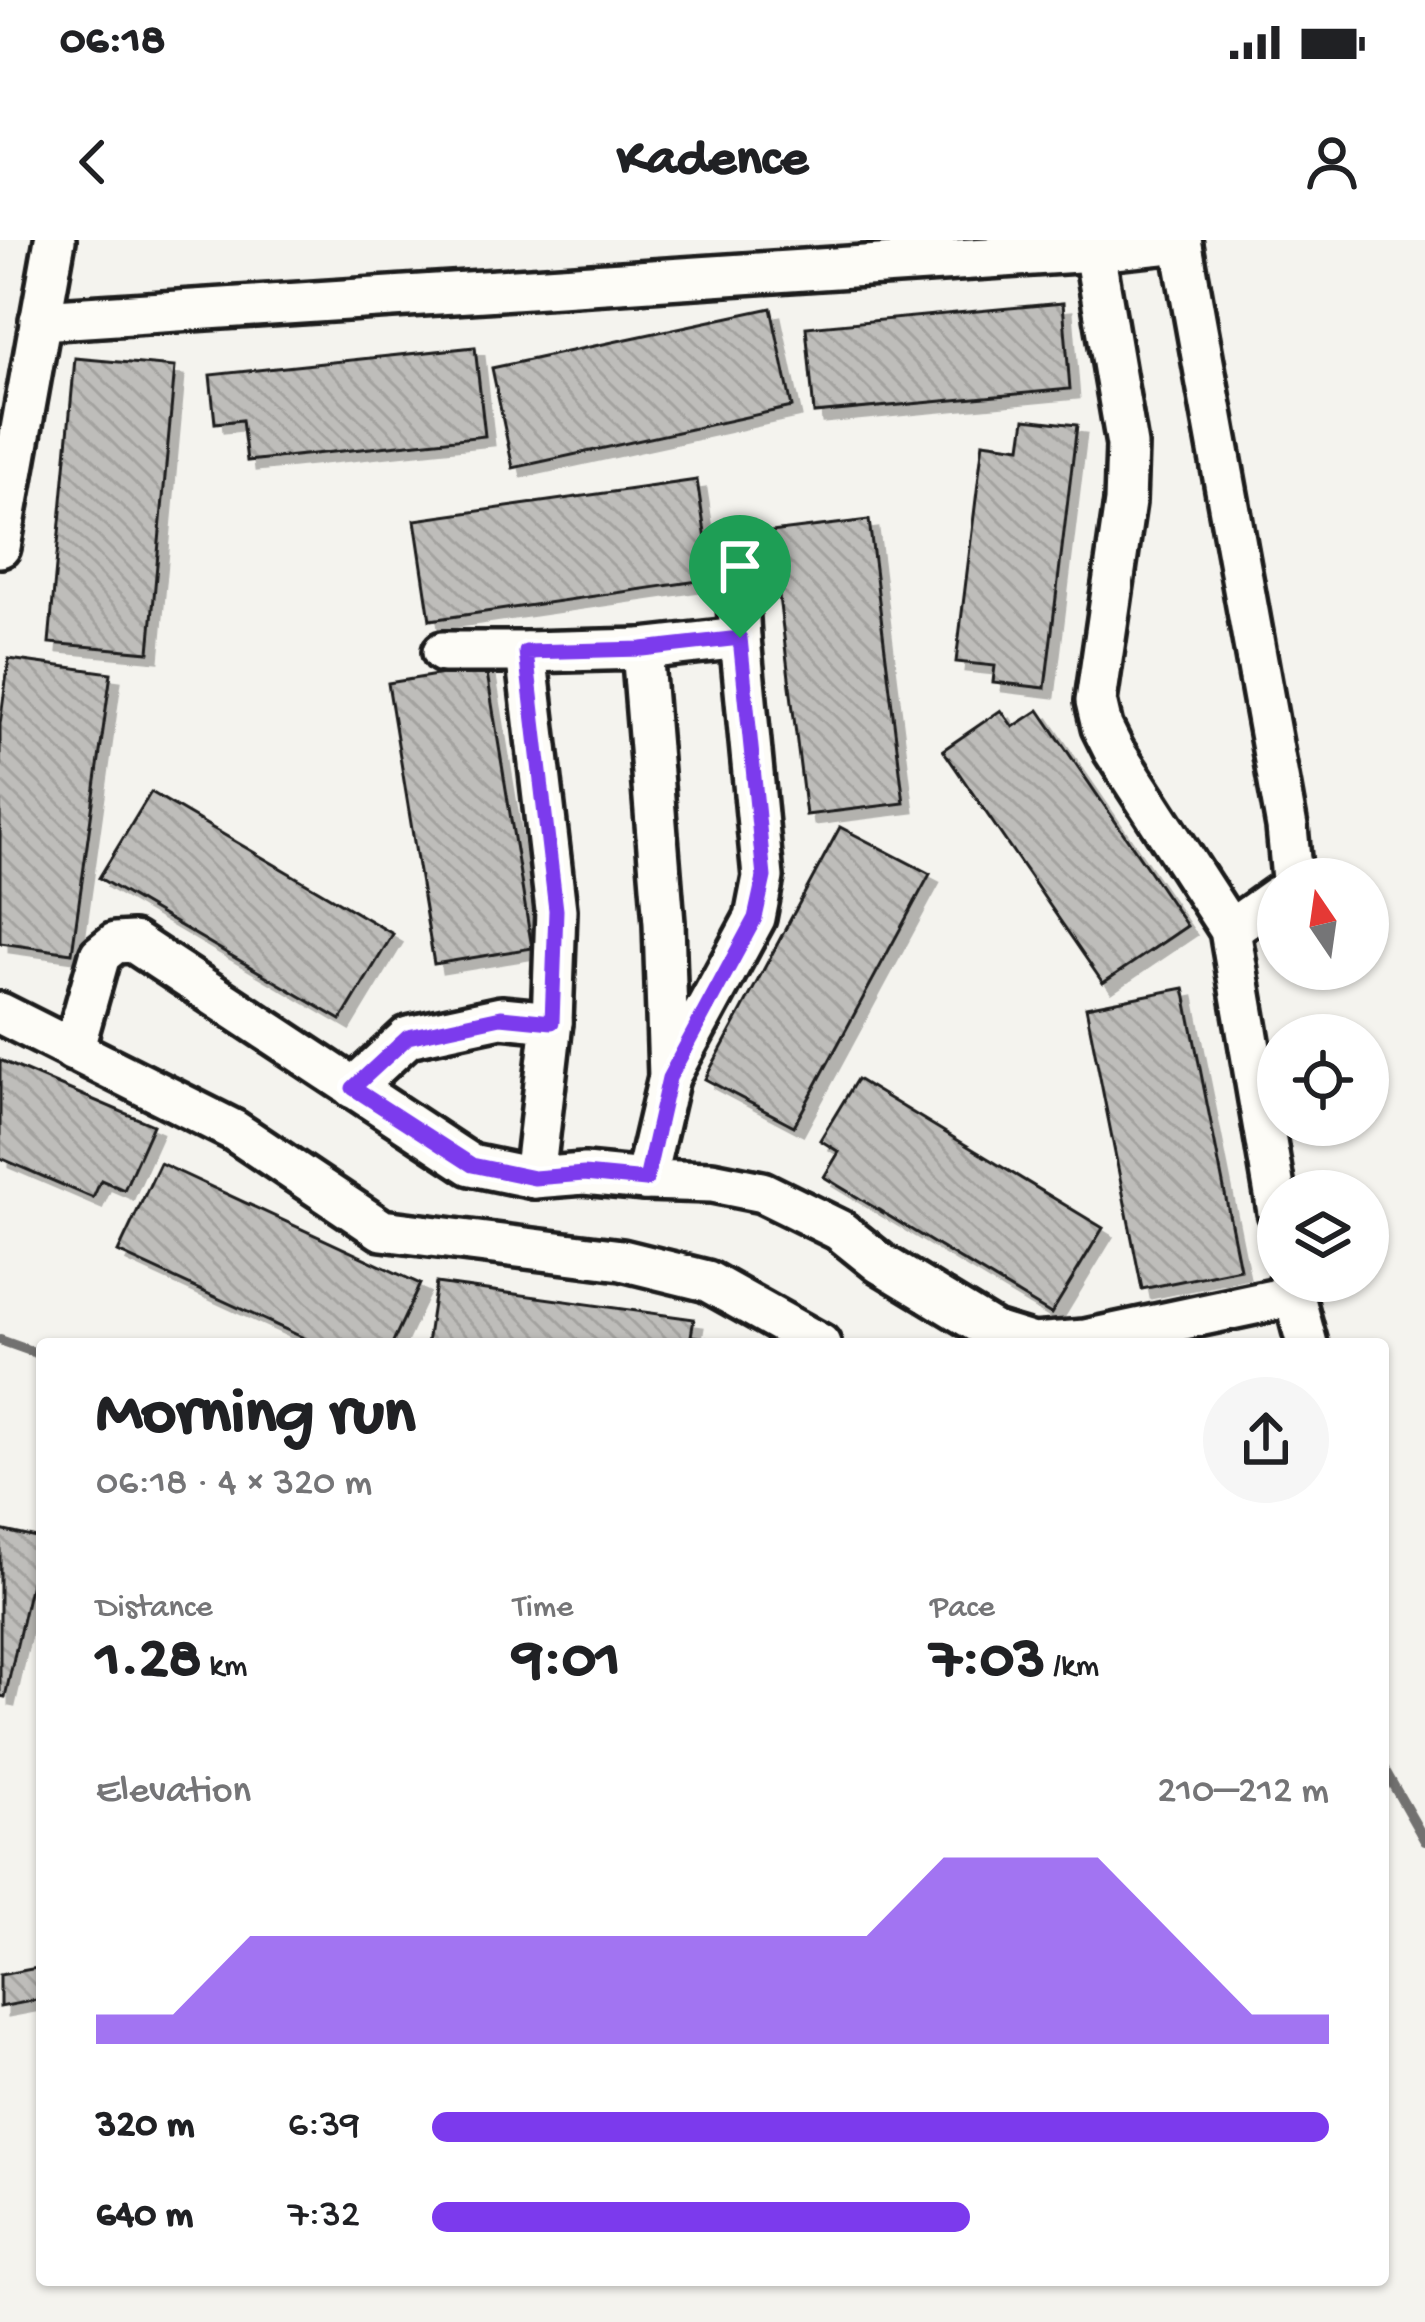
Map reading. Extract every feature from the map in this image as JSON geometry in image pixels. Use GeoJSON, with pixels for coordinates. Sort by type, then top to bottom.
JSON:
{"type":"FeatureCollection","features":[{"type":"Feature","properties":{"kind":"lane"},"geometry":{"type":"LineString","coordinates":[[0,547],[55,240]]}},
{"type":"Feature","properties":{"kind":"lane"},"geometry":{"type":"LineString","coordinates":[[40,320],[1094,251],[1181,241],[1290,858]]}},
{"type":"Feature","properties":{"kind":"lane"},"geometry":{"type":"LineString","coordinates":[[1094,251],[1127,445],[1125,502],[1096,701],[1114,751],[1230,929],[1271,1170]]}},
{"type":"Feature","properties":{"kind":"lane"},"geometry":{"type":"LineString","coordinates":[[669,1078],[755,918],[764,877],[736,567]]}},
{"type":"Feature","properties":{"kind":"lane"},"geometry":{"type":"LineString","coordinates":[[443,652],[642,649],[740,638]]}},
{"type":"Feature","properties":{"kind":"lane"},"geometry":{"type":"LineString","coordinates":[[642,649],[664,923],[669,1078],[646,1180]]}},
{"type":"Feature","properties":{"kind":"lane"},"geometry":{"type":"LineString","coordinates":[[526,652],[556,910],[552,1022],[534,1178]]}},
{"type":"Feature","properties":{"kind":"lane"},"geometry":{"type":"LineString","coordinates":[[1230,929],[1257,910]]}},
{"type":"Feature","properties":{"kind":"lane"},"geometry":{"type":"LineString","coordinates":[[73,1051],[100,955],[115,943],[133,942],[472,1165],[534,1178],[584,1174],[712,1183],[761,1192],[839,1231],[880,1263],[994,1332],[1015,1338]]}},
{"type":"Feature","properties":{"kind":"lane"},"geometry":{"type":"LineString","coordinates":[[0,1013],[233,1130],[382,1230],[622,1260],[707,1281],[809,1338]]}},
{"type":"Feature","properties":{"kind":"lane"},"geometry":{"type":"LineString","coordinates":[[353,1088],[408,1037],[501,1017],[552,1022]]}},
{"type":"Feature","properties":{"kind":"lane"},"geometry":{"type":"LineString","coordinates":[[1093,1338],[1257,1297]]}},
{"type":"Feature","properties":{"kind":"lane"},"geometry":{"type":"LineString","coordinates":[[1295,1302],[1305,1338]]}},
{"type":"Feature","properties":{"kind":"building"},"geometry":{"type":"Polygon","coordinates":[[[1063,303],[1070,389],[814,413],[806,327],[1063,303]]]}},
{"type":"Feature","properties":{"kind":"building"},"geometry":{"type":"Polygon","coordinates":[[[771,308],[792,407],[513,468],[492,368],[771,308]]]}},
{"type":"Feature","properties":{"kind":"building"},"geometry":{"type":"Polygon","coordinates":[[[475,347],[485,436],[247,461],[242,420],[215,423],[210,375],[475,347]]]}},
{"type":"Feature","properties":{"kind":"building"},"geometry":{"type":"Polygon","coordinates":[[[75,358],[175,367],[149,652],[49,643],[75,358]]]}},
{"type":"Feature","properties":{"kind":"building"},"geometry":{"type":"Polygon","coordinates":[[[1025,419],[1077,425],[1045,688],[993,682],[995,666],[956,662],[983,442],[1021,447],[1025,419]]]}},
{"type":"Feature","properties":{"kind":"building"},"geometry":{"type":"Polygon","coordinates":[[[697,480],[712,579],[430,620],[415,520],[697,480]]]}},
{"type":"Feature","properties":{"kind":"building"},"geometry":{"type":"Polygon","coordinates":[[[869,520],[904,803],[806,815],[771,532],[869,520]]]}},
{"type":"Feature","properties":{"kind":"building"},"geometry":{"type":"Polygon","coordinates":[[[9,659],[111,673],[72,953],[0,943],[0,724],[9,659]]]}},
{"type":"Feature","properties":{"kind":"building"},"geometry":{"type":"Polygon","coordinates":[[[486,667],[532,948],[434,964],[388,683],[486,667]]]}},
{"type":"Feature","properties":{"kind":"building"},"geometry":{"type":"Polygon","coordinates":[[[1001,710],[1013,727],[1039,710],[1187,926],[1103,983],[943,750],[1001,710]]]}},
{"type":"Feature","properties":{"kind":"building"},"geometry":{"type":"Polygon","coordinates":[[[151,792],[393,934],[341,1020],[99,878],[151,792]]]}},
{"type":"Feature","properties":{"kind":"building"},"geometry":{"type":"Polygon","coordinates":[[[840,827],[930,874],[794,1126],[705,1079],[840,827]]]}},
{"type":"Feature","properties":{"kind":"building"},"geometry":{"type":"Polygon","coordinates":[[[1184,988],[1240,1269],[1142,1289],[1086,1007],[1184,988]]]}},
{"type":"Feature","properties":{"kind":"building"},"geometry":{"type":"Polygon","coordinates":[[[0,1060],[153,1125],[124,1190],[101,1180],[93,1198],[0,1158],[0,1060]]]}},
{"type":"Feature","properties":{"kind":"building"},"geometry":{"type":"Polygon","coordinates":[[[857,1079],[1103,1228],[1051,1314],[824,1177],[839,1152],[820,1140],[857,1079]]]}},
{"type":"Feature","properties":{"kind":"building"},"geometry":{"type":"Polygon","coordinates":[[[160,1163],[420,1284],[395,1338],[304,1338],[118,1252],[160,1163]]]}},
{"type":"Feature","properties":{"kind":"building"},"geometry":{"type":"Polygon","coordinates":[[[436,1283],[694,1319],[691,1336],[704,1338],[428,1338],[436,1283]]]}},
{"type":"Feature","properties":{"kind":"building"},"geometry":{"type":"Polygon","coordinates":[[[0,1530],[36,1538],[36,1561],[5,1697],[0,1696],[0,1530]]]}},
{"type":"Feature","properties":{"kind":"building"},"geometry":{"type":"Polygon","coordinates":[[[36,1968],[36,2000],[0,2007],[0,1975],[36,1968]]]}},
{"type":"Feature","properties":{"kind":"waterway"},"geometry":{"type":"LineString","coordinates":[[0,1340],[36,1353]]}},
{"type":"Feature","properties":{"kind":"waterway"},"geometry":{"type":"LineString","coordinates":[[1389,1778],[1425,1841]]}},
{"type":"Feature","properties":{"kind":"route"},"geometry":{"type":"LineString","coordinates":[[740,638],[764,877],[755,918],[669,1078],[646,1180],[584,1174],[534,1178],[472,1165],[353,1088],[408,1037],[501,1017],[552,1022],[556,910],[526,652],[642,649],[740,638]]}}]}
